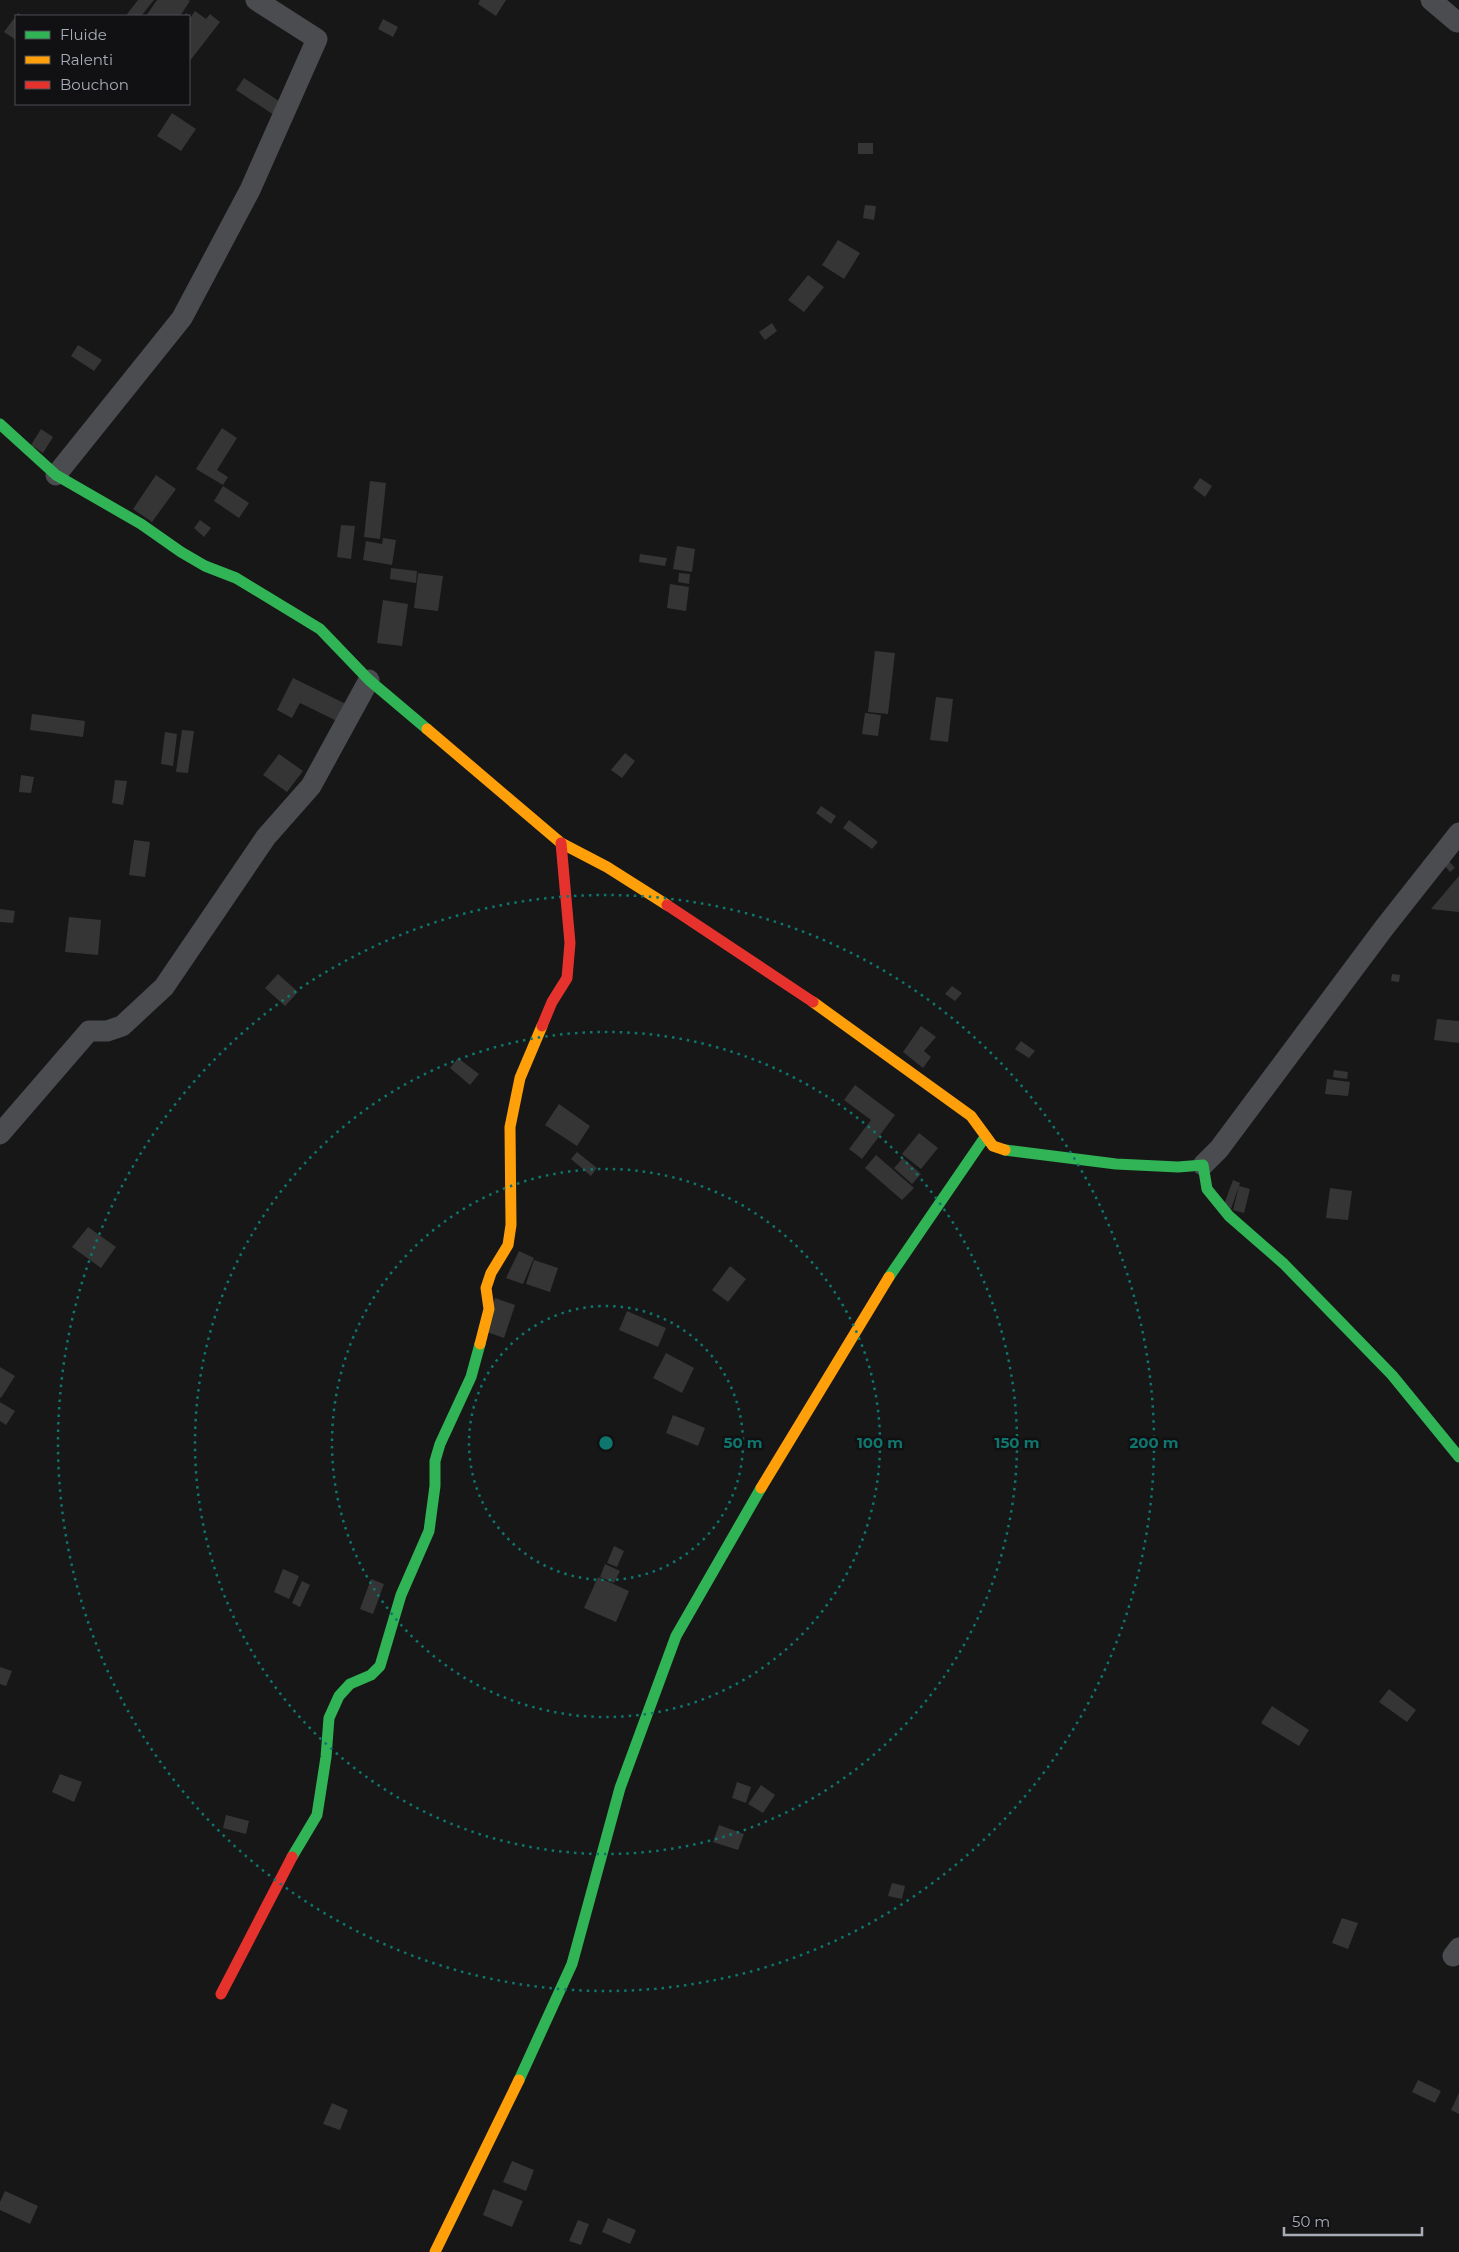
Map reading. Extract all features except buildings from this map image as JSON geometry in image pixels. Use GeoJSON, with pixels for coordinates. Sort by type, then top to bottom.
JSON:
{"type":"FeatureCollection","features":[{"type":"Feature","properties":{"kind":"street"},"geometry":{"type":"LineString","coordinates":[[56,475],[182,318],[250,190],[317,39],[256,0]]}},
{"type":"Feature","properties":{"kind":"street"},"geometry":{"type":"LineString","coordinates":[[1431,0],[1457,22]]}},
{"type":"Feature","properties":{"kind":"street"},"geometry":{"type":"LineString","coordinates":[[0,424],[56,475],[141,524],[181,552],[205,566],[236,578],[320,629],[369,680],[561,843],[607,867],[780,978],[971,1116],[984,1138],[993,1146],[1012,1152],[1116,1164],[1178,1167],[1202,1165],[1219,1149],[1384,928],[1459,833]]}},
{"type":"Feature","properties":{"kind":"street"},"geometry":{"type":"LineString","coordinates":[[0,1134],[89,1031],[107,1031],[122,1026],[164,987],[266,837],[310,786],[369,680]]}},
{"type":"Feature","properties":{"kind":"street"},"geometry":{"type":"LineString","coordinates":[[221,1994],[289,1862],[317,1815],[326,1757],[329,1718],[339,1696],[350,1684],[371,1675],[380,1666],[402,1595],[429,1530],[435,1486],[435,1461],[440,1444],[471,1377],[489,1309],[486,1288],[491,1273],[508,1245],[511,1225],[510,1126],[520,1078],[552,1002],[567,978],[570,944],[561,843]]}},
{"type":"Feature","properties":{"kind":"street"},"geometry":{"type":"LineString","coordinates":[[435,2252],[526,2065],[572,1964],[620,1788],[642,1733],[676,1636],[768,1474],[888,1278],[984,1138]]}},
{"type":"Feature","properties":{"kind":"street"},"geometry":{"type":"LineString","coordinates":[[1202,1165],[1207,1189],[1229,1216],[1284,1264],[1392,1375],[1459,1457]]}},
{"type":"Feature","properties":{"kind":"traffic: fast"},"geometry":{"type":"LineString","coordinates":[[0,424],[56,475],[141,524],[181,552],[205,566],[236,578],[320,629],[369,680],[427,729]]}},
{"type":"Feature","properties":{"kind":"traffic: fast"},"geometry":{"type":"LineString","coordinates":[[889,1277],[985,1137]]}},
{"type":"Feature","properties":{"kind":"traffic: fast"},"geometry":{"type":"LineString","coordinates":[[1005,1150],[1116,1164],[1178,1167],[1203,1165],[1207,1189],[1229,1216],[1284,1264],[1392,1375],[1459,1457]]}},
{"type":"Feature","properties":{"kind":"traffic: fast"},"geometry":{"type":"LineString","coordinates":[[292,1857],[317,1815],[326,1757],[329,1718],[339,1696],[350,1684],[371,1675],[380,1666],[401,1595],[429,1531],[435,1486],[435,1461],[440,1444],[471,1377],[480,1344]]}},
{"type":"Feature","properties":{"kind":"traffic: fast"},"geometry":{"type":"LineString","coordinates":[[519,2080],[572,1964],[620,1788],[676,1636],[761,1488]]}},
{"type":"Feature","properties":{"kind":"traffic: slow"},"geometry":{"type":"LineString","coordinates":[[427,729],[561,843],[607,867],[667,905]]}},
{"type":"Feature","properties":{"kind":"traffic: slow"},"geometry":{"type":"LineString","coordinates":[[813,1002],[971,1116],[993,1146],[1005,1150]]}},
{"type":"Feature","properties":{"kind":"traffic: slow"},"geometry":{"type":"LineString","coordinates":[[480,1344],[489,1309],[486,1288],[491,1273],[508,1245],[511,1225],[510,1127],[520,1078],[542,1026]]}},
{"type":"Feature","properties":{"kind":"traffic: slow"},"geometry":{"type":"LineString","coordinates":[[761,1488],[889,1277]]}},
{"type":"Feature","properties":{"kind":"traffic: slow"},"geometry":{"type":"LineString","coordinates":[[435,2252],[519,2080]]}},
{"type":"Feature","properties":{"kind":"traffic: jam"},"geometry":{"type":"LineString","coordinates":[[542,1026],[552,1002],[567,978],[570,943],[561,843]]}},
{"type":"Feature","properties":{"kind":"traffic: jam"},"geometry":{"type":"LineString","coordinates":[[667,905],[813,1002]]}},
{"type":"Feature","properties":{"kind":"traffic: jam"},"geometry":{"type":"LineString","coordinates":[[221,1994],[292,1857]]}}]}
